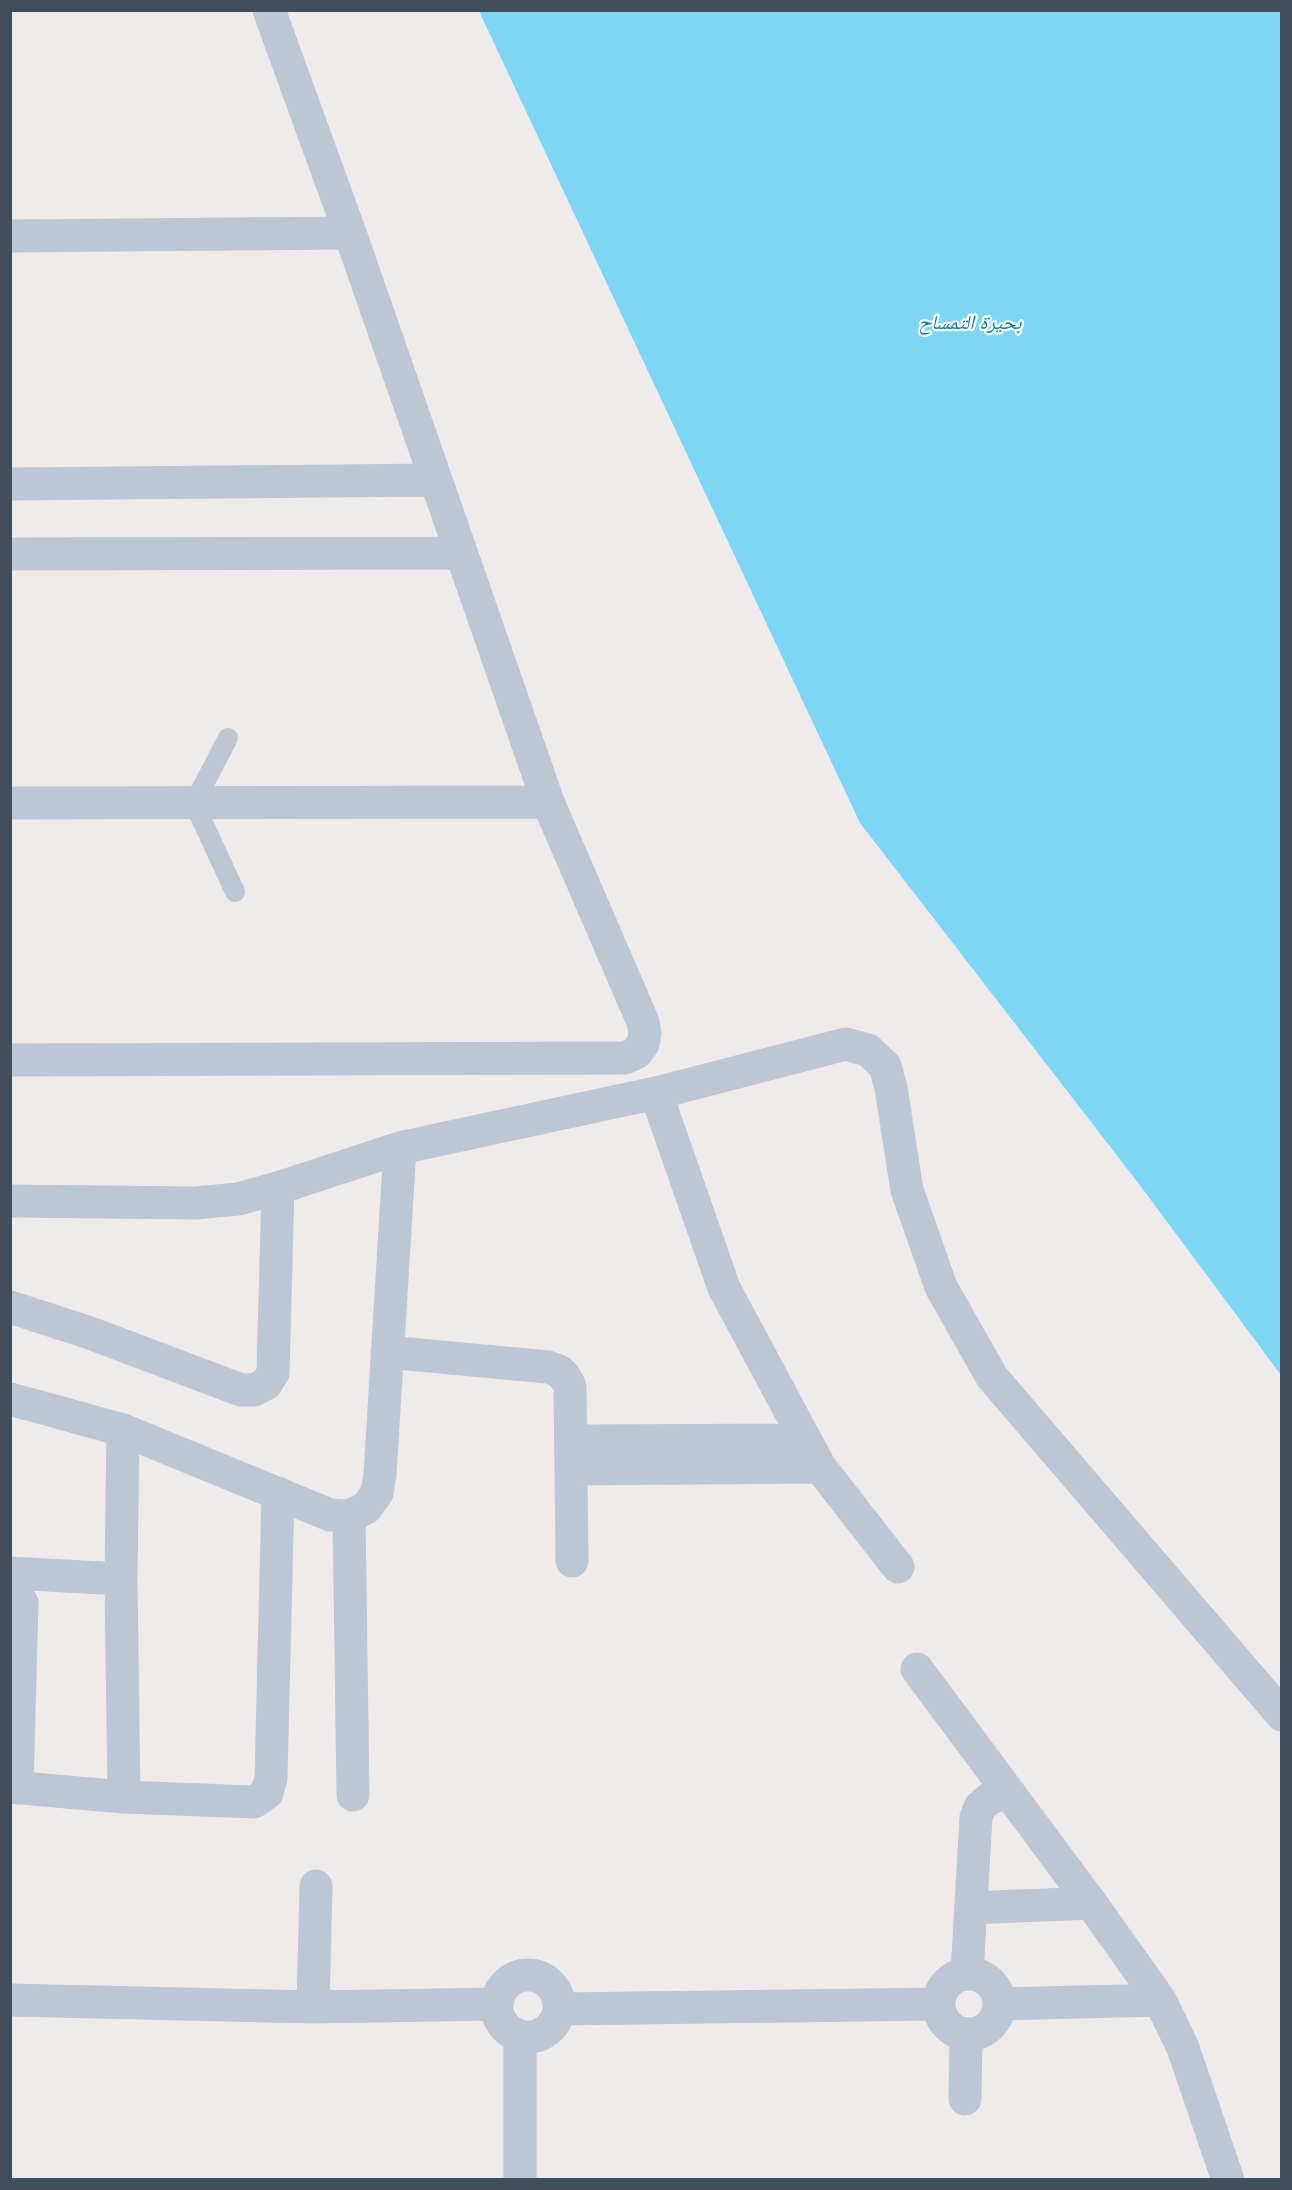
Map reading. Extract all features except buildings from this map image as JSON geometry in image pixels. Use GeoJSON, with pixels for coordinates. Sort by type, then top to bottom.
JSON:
{"type":"FeatureCollection","features":[{"type":"Feature","properties":{"kind":"street"},"geometry":{"type":"LineString","coordinates":[[10,1060],[625,1058],[636,1053],[643,1044],[645,1033],[643,1022],[548,802],[270,10]]}},
{"type":"Feature","properties":{"kind":"street"},"geometry":{"type":"LineString","coordinates":[[10,236],[350,233]]}},
{"type":"Feature","properties":{"kind":"street"},"geometry":{"type":"LineString","coordinates":[[10,484],[436,480]]}},
{"type":"Feature","properties":{"kind":"street"},"geometry":{"type":"LineString","coordinates":[[10,554],[461,553]]}},
{"type":"Feature","properties":{"kind":"street"},"geometry":{"type":"LineString","coordinates":[[10,803],[548,802]]}},
{"type":"Feature","properties":{"kind":"street"},"geometry":{"type":"LineString","coordinates":[[10,1201],[195,1203],[238,1199],[400,1148],[656,1093],[846,1044],[868,1050],[885,1066],[891,1088],[907,1190],[941,1287],[992,1377],[1281,1715]]}},
{"type":"Feature","properties":{"kind":"street"},"geometry":{"type":"LineString","coordinates":[[656,1093],[724,1288],[812,1453],[898,1567]]}},
{"type":"Feature","properties":{"kind":"street"},"geometry":{"type":"LineString","coordinates":[[10,1400],[123,1430],[330,1515],[349,1516],[366,1508],[377,1493],[400,1148]]}},
{"type":"Feature","properties":{"kind":"street"},"geometry":{"type":"LineString","coordinates":[[10,1307],[90,1332],[241,1390],[254,1390],[266,1384],[273,1373],[278,1188]]}},
{"type":"Feature","properties":{"kind":"street"},"geometry":{"type":"LineString","coordinates":[[387,1352],[548,1367],[560,1371],[570,1386],[572,1561]]}},
{"type":"Feature","properties":{"kind":"street"},"geometry":{"type":"LineString","coordinates":[[123,1430],[121,1579],[124,1797]]}},
{"type":"Feature","properties":{"kind":"street"},"geometry":{"type":"LineString","coordinates":[[571,1455],[812,1453]]}},
{"type":"Feature","properties":{"kind":"street"},"geometry":{"type":"LineString","coordinates":[[10,1581],[22,1603],[14,1788],[124,1797],[254,1802],[267,1793],[271,1778],[278,1493]]}},
{"type":"Feature","properties":{"kind":"street"},"geometry":{"type":"LineString","coordinates":[[349,1516],[353,1795]]}},
{"type":"Feature","properties":{"kind":"street"},"geometry":{"type":"LineString","coordinates":[[10,1573],[121,1579]]}},
{"type":"Feature","properties":{"kind":"street"},"geometry":{"type":"LineString","coordinates":[[917,1669],[1160,2000],[1183,2048],[1228,2180]]}},
{"type":"Feature","properties":{"kind":"street"},"geometry":{"type":"LineString","coordinates":[[968,1974],[976,1817],[980,1807],[988,1799],[999,1795],[1010,1795]]}},
{"type":"Feature","properties":{"kind":"street"},"geometry":{"type":"LineString","coordinates":[[312,2007],[316,1886]]}},
{"type":"Feature","properties":{"kind":"street"},"geometry":{"type":"LineString","coordinates":[[971,1908],[1091,1903]]}},
{"type":"Feature","properties":{"kind":"street"},"geometry":{"type":"LineString","coordinates":[[968,1974],[986,1979],[998,1995],[1000,2004],[993,2024],[976,2034],[955,2031],[947,2025],[941,2015],[939,2004],[941,1993],[947,1984],[957,1977],[968,1974]]}},
{"type":"Feature","properties":{"kind":"street"},"geometry":{"type":"LineString","coordinates":[[525,1975],[536,1976],[554,1988],[559,1998],[560,2009],[551,2029],[531,2038],[520,2037],[502,2025],[497,2004],[506,1984],[514,1978],[525,1975]]}},
{"type":"Feature","properties":{"kind":"street"},"geometry":{"type":"LineString","coordinates":[[10,2000],[312,2007],[497,2004]]}},
{"type":"Feature","properties":{"kind":"street"},"geometry":{"type":"LineString","coordinates":[[1000,2004],[1160,2000]]}},
{"type":"Feature","properties":{"kind":"street"},"geometry":{"type":"LineString","coordinates":[[560,2009],[939,2004]]}},
{"type":"Feature","properties":{"kind":"street"},"geometry":{"type":"LineString","coordinates":[[965,2099],[966,2034]]}},
{"type":"Feature","properties":{"kind":"street"},"geometry":{"type":"LineString","coordinates":[[520,2037],[520,2180]]}},
{"type":"Feature","properties":{"kind":"lane"},"geometry":{"type":"LineString","coordinates":[[228,738],[194,803],[235,892]]}},
{"type":"Feature","properties":{"kind":"water","name":"بحيرة التمساح"},"geometry":{"type":"Polygon","coordinates":[[[479,11],[1281,11],[1281,1375],[1139,1184],[860,823],[479,11]]]}}]}
